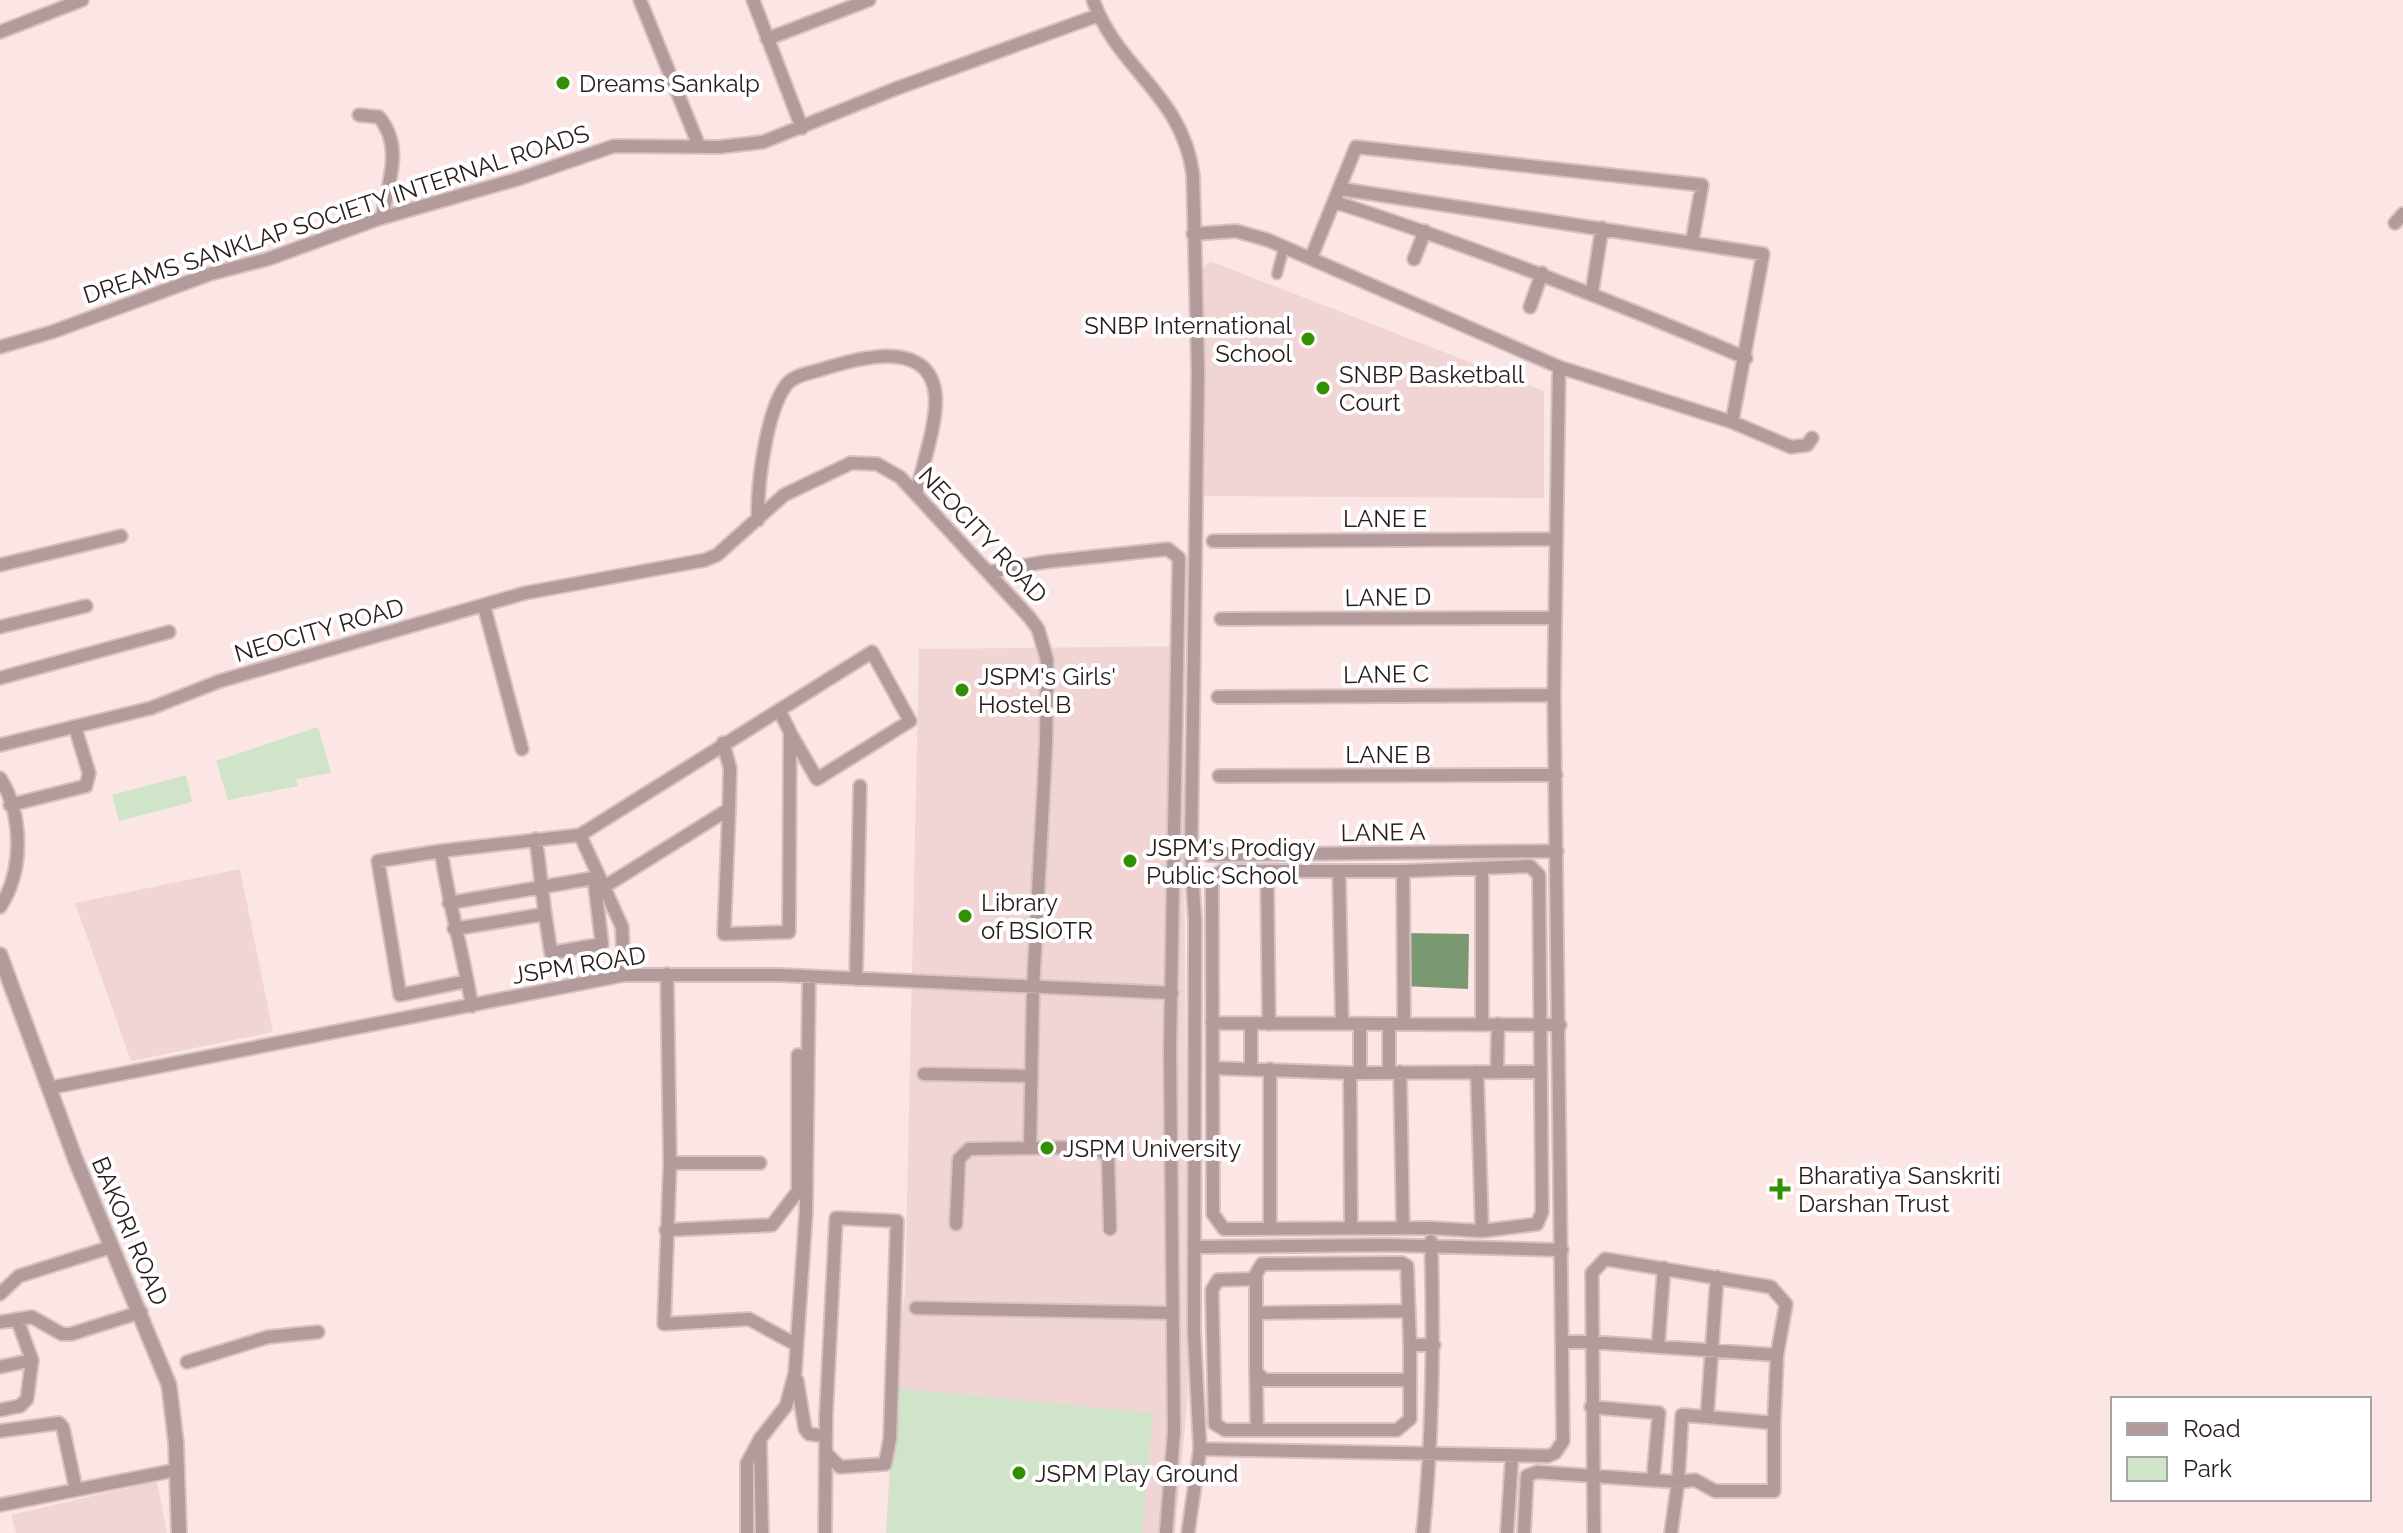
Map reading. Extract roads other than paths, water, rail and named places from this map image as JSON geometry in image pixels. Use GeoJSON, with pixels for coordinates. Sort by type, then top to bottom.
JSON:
{"type":"FeatureCollection","features":[{"type":"Feature","properties":{"kind":"street"},"geometry":{"type":"LineString","coordinates":[[0,32],[82,0]]}},
{"type":"Feature","properties":{"kind":"street"},"geometry":{"type":"LineString","coordinates":[[640,0],[699,146]]}},
{"type":"Feature","properties":{"kind":"street"},"geometry":{"type":"LineString","coordinates":[[753,0],[802,128]]}},
{"type":"Feature","properties":{"kind":"street"},"geometry":{"type":"LineString","coordinates":[[767,39],[869,0]]}},
{"type":"Feature","properties":{"kind":"street"},"geometry":{"type":"LineString","coordinates":[[1093,0],[1119,47],[1168,106],[1186,139],[1193,175],[1198,371],[1191,855],[1195,920],[1194,1247],[1200,1449],[1188,1533]]}},
{"type":"Feature","properties":{"kind":"street","name":"DREAMS SANKLAP SOCIETY INTERNAL ROADS"},"geometry":{"type":"LineString","coordinates":[[0,347],[52,332],[210,274],[268,259],[382,218],[518,179],[614,146],[763,142],[859,103],[1099,15]]}},
{"type":"Feature","properties":{"kind":"street"},"geometry":{"type":"LineString","coordinates":[[359,115],[379,117],[389,129],[395,150],[382,218]]}},
{"type":"Feature","properties":{"kind":"street"},"geometry":{"type":"LineString","coordinates":[[1311,258],[1356,147],[1702,185],[1692,242]]}},
{"type":"Feature","properties":{"kind":"street"},"geometry":{"type":"LineString","coordinates":[[1341,189],[1763,254],[1732,422]]}},
{"type":"Feature","properties":{"kind":"street"},"geometry":{"type":"LineString","coordinates":[[1335,202],[1542,273],[1746,358]]}},
{"type":"Feature","properties":{"kind":"street"},"geometry":{"type":"LineString","coordinates":[[1592,292],[1602,228]]}},
{"type":"Feature","properties":{"kind":"street"},"geometry":{"type":"LineString","coordinates":[[1193,234],[1236,231],[1311,258],[1559,367],[1732,422],[1791,447],[1807,445],[1812,438]]}},
{"type":"Feature","properties":{"kind":"street"},"geometry":{"type":"LineString","coordinates":[[1414,259],[1425,231]]}},
{"type":"Feature","properties":{"kind":"street"},"geometry":{"type":"LineString","coordinates":[[1277,274],[1284,247]]}},
{"type":"Feature","properties":{"kind":"street"},"geometry":{"type":"LineString","coordinates":[[1530,307],[1542,273]]}},
{"type":"Feature","properties":{"kind":"street"},"geometry":{"type":"LineString","coordinates":[[758,520],[759,471],[785,386],[798,377],[873,356],[910,360],[919,364],[932,381],[935,404],[916,494]]}},
{"type":"Feature","properties":{"kind":"street"},"geometry":{"type":"LineString","coordinates":[[1200,1449],[1548,1456],[1555,1453],[1563,1441],[1554,695],[1559,367]]}},
{"type":"Feature","properties":{"kind":"street","name":"NEOCITY ROAD"},"geometry":{"type":"LineString","coordinates":[[0,745],[138,712],[210,684],[525,593],[705,560],[717,555],[784,495],[851,463],[889,468],[990,572],[1038,629],[1047,660],[1046,743],[1033,989],[1030,1148]]}},
{"type":"Feature","properties":{"kind":"street"},"geometry":{"type":"LineString","coordinates":[[0,565],[121,536]]}},
{"type":"Feature","properties":{"kind":"street","name":"LANE E"},"geometry":{"type":"LineString","coordinates":[[1213,541],[1556,539]]}},
{"type":"Feature","properties":{"kind":"street"},"geometry":{"type":"LineString","coordinates":[[990,572],[1168,549],[1179,558],[1172,993],[1174,1431],[1166,1533]]}},
{"type":"Feature","properties":{"kind":"street"},"geometry":{"type":"LineString","coordinates":[[0,627],[86,606]]}},
{"type":"Feature","properties":{"kind":"street"},"geometry":{"type":"LineString","coordinates":[[484,606],[522,749]]}},
{"type":"Feature","properties":{"kind":"street","name":"LANE D"},"geometry":{"type":"LineString","coordinates":[[1221,619],[1555,618]]}},
{"type":"Feature","properties":{"kind":"street"},"geometry":{"type":"LineString","coordinates":[[0,678],[169,632]]}},
{"type":"Feature","properties":{"kind":"street"},"geometry":{"type":"LineString","coordinates":[[467,981],[400,995],[378,861],[580,835],[723,743],[872,652],[910,721],[817,779],[779,710]]}},
{"type":"Feature","properties":{"kind":"street","name":"LANE C"},"geometry":{"type":"LineString","coordinates":[[1218,697],[1554,695]]}},
{"type":"Feature","properties":{"kind":"street"},"geometry":{"type":"LineString","coordinates":[[10,805],[86,786],[89,773],[75,727]]}},
{"type":"Feature","properties":{"kind":"street"},"geometry":{"type":"LineString","coordinates":[[723,743],[730,768],[724,934],[789,932],[790,732]]}},
{"type":"Feature","properties":{"kind":"street","name":"LANE B"},"geometry":{"type":"LineString","coordinates":[[1219,776],[1556,775]]}},
{"type":"Feature","properties":{"kind":"street"},"geometry":{"type":"LineString","coordinates":[[0,778],[10,805],[19,850],[18,871],[0,907]]}},
{"type":"Feature","properties":{"kind":"street"},"geometry":{"type":"LineString","coordinates":[[856,979],[860,786]]}},
{"type":"Feature","properties":{"kind":"street"},"geometry":{"type":"LineString","coordinates":[[449,903],[543,886],[599,880],[729,809]]}},
{"type":"Feature","properties":{"kind":"street"},"geometry":{"type":"LineString","coordinates":[[580,835],[622,927],[624,975]]}},
{"type":"Feature","properties":{"kind":"street"},"geometry":{"type":"LineString","coordinates":[[536,839],[551,953],[602,944],[599,880]]}},
{"type":"Feature","properties":{"kind":"street"},"geometry":{"type":"LineString","coordinates":[[441,851],[454,929],[472,1006]]}},
{"type":"Feature","properties":{"kind":"street","name":"LANE A"},"geometry":{"type":"LineString","coordinates":[[1209,855],[1557,851]]}},
{"type":"Feature","properties":{"kind":"street"},"geometry":{"type":"LineString","coordinates":[[1530,866],[1537,869],[1540,1219],[1532,1226],[1482,1231],[1351,1227],[1224,1229],[1214,1221],[1210,882],[1222,871],[1482,868],[1530,866]]}},
{"type":"Feature","properties":{"kind":"street"},"geometry":{"type":"LineString","coordinates":[[1482,868],[1482,1024]]}},
{"type":"Feature","properties":{"kind":"street"},"geometry":{"type":"LineString","coordinates":[[1403,871],[1404,1024]]}},
{"type":"Feature","properties":{"kind":"street"},"geometry":{"type":"LineString","coordinates":[[1267,872],[1269,1024]]}},
{"type":"Feature","properties":{"kind":"street"},"geometry":{"type":"LineString","coordinates":[[1339,872],[1342,1024]]}},
{"type":"Feature","properties":{"kind":"street"},"geometry":{"type":"LineString","coordinates":[[454,929],[545,914]]}},
{"type":"Feature","properties":{"kind":"street","name":"BAKORI ROAD"},"geometry":{"type":"LineString","coordinates":[[0,955],[111,1247],[141,1312],[169,1385],[179,1533]]}},
{"type":"Feature","properties":{"kind":"street"},"geometry":{"type":"LineString","coordinates":[[667,974],[670,1163],[664,1324],[749,1319],[795,1344]]}},
{"type":"Feature","properties":{"kind":"street","name":"JSPM ROAD"},"geometry":{"type":"LineString","coordinates":[[49,1088],[624,975],[809,977],[1172,993]]}},
{"type":"Feature","properties":{"kind":"street"},"geometry":{"type":"LineString","coordinates":[[809,977],[806,1212],[795,1373],[805,1429],[809,1434],[825,1436]]}},
{"type":"Feature","properties":{"kind":"street"},"geometry":{"type":"LineString","coordinates":[[1212,1023],[1560,1025]]}},
{"type":"Feature","properties":{"kind":"street"},"geometry":{"type":"LineString","coordinates":[[1251,1024],[1251,1069]]}},
{"type":"Feature","properties":{"kind":"street"},"geometry":{"type":"LineString","coordinates":[[1351,1227],[1355,1073],[1360,1024]]}},
{"type":"Feature","properties":{"kind":"street"},"geometry":{"type":"LineString","coordinates":[[1389,1024],[1403,1228]]}},
{"type":"Feature","properties":{"kind":"street"},"geometry":{"type":"LineString","coordinates":[[1497,1070],[1498,1024]]}},
{"type":"Feature","properties":{"kind":"street"},"geometry":{"type":"LineString","coordinates":[[1194,1047],[1213,1048]]}},
{"type":"Feature","properties":{"kind":"street"},"geometry":{"type":"LineString","coordinates":[[666,1230],[772,1225],[798,1191],[798,1055]]}},
{"type":"Feature","properties":{"kind":"street"},"geometry":{"type":"LineString","coordinates":[[1213,1068],[1355,1073],[1539,1072]]}},
{"type":"Feature","properties":{"kind":"street"},"geometry":{"type":"LineString","coordinates":[[1270,1069],[1270,1228]]}},
{"type":"Feature","properties":{"kind":"street"},"geometry":{"type":"LineString","coordinates":[[1477,1072],[1482,1231]]}},
{"type":"Feature","properties":{"kind":"street"},"geometry":{"type":"LineString","coordinates":[[924,1074],[1031,1076]]}},
{"type":"Feature","properties":{"kind":"street"},"geometry":{"type":"LineString","coordinates":[[956,1224],[959,1159],[963,1152],[969,1149],[1096,1147],[1106,1151],[1110,1229]]}},
{"type":"Feature","properties":{"kind":"street"},"geometry":{"type":"LineString","coordinates":[[670,1163],[760,1163]]}},
{"type":"Feature","properties":{"kind":"street"},"geometry":{"type":"LineString","coordinates":[[825,1533],[825,1436],[836,1218],[897,1221],[890,1439],[885,1464],[840,1467],[826,1453]]}},
{"type":"Feature","properties":{"kind":"street"},"geometry":{"type":"LineString","coordinates":[[1309,1228],[1310,1247]]}},
{"type":"Feature","properties":{"kind":"street"},"geometry":{"type":"LineString","coordinates":[[1423,1533],[1431,1455],[1434,1345],[1430,1228]]}},
{"type":"Feature","properties":{"kind":"street"},"geometry":{"type":"LineString","coordinates":[[1194,1247],[1431,1246],[1562,1250]]}},
{"type":"Feature","properties":{"kind":"street"},"geometry":{"type":"LineString","coordinates":[[0,1294],[19,1276],[111,1247]]}},
{"type":"Feature","properties":{"kind":"street"},"geometry":{"type":"LineString","coordinates":[[1524,1533],[1527,1476],[1537,1472],[1595,1474],[1678,1482],[1695,1480],[1715,1491],[1774,1491],[1777,1355],[1786,1304],[1771,1287],[1605,1259],[1592,1273],[1590,1342],[1595,1474],[1594,1533]]}},
{"type":"Feature","properties":{"kind":"street"},"geometry":{"type":"LineString","coordinates":[[1256,1276],[1249,1280],[1218,1280],[1212,1290],[1213,1418],[1218,1429],[1257,1430],[1397,1430],[1410,1419],[1410,1345],[1407,1266],[1402,1263],[1262,1264],[1256,1276],[1257,1430]]}},
{"type":"Feature","properties":{"kind":"street"},"geometry":{"type":"LineString","coordinates":[[1658,1347],[1664,1268]]}},
{"type":"Feature","properties":{"kind":"street"},"geometry":{"type":"LineString","coordinates":[[1707,1417],[1717,1277]]}},
{"type":"Feature","properties":{"kind":"street"},"geometry":{"type":"LineString","coordinates":[[916,1308],[1021,1313],[1173,1313]]}},
{"type":"Feature","properties":{"kind":"street"},"geometry":{"type":"LineString","coordinates":[[1256,1313],[1409,1311]]}},
{"type":"Feature","properties":{"kind":"street"},"geometry":{"type":"LineString","coordinates":[[0,1322],[32,1317],[62,1334],[71,1334],[141,1312]]}},
{"type":"Feature","properties":{"kind":"street"},"geometry":{"type":"LineString","coordinates":[[0,1410],[25,1403],[32,1360],[17,1319]]}},
{"type":"Feature","properties":{"kind":"street"},"geometry":{"type":"LineString","coordinates":[[187,1362],[268,1337],[318,1332]]}},
{"type":"Feature","properties":{"kind":"street"},"geometry":{"type":"LineString","coordinates":[[1563,1342],[1777,1355]]}},
{"type":"Feature","properties":{"kind":"street"},"geometry":{"type":"LineString","coordinates":[[1410,1345],[1434,1345]]}},
{"type":"Feature","properties":{"kind":"street"},"geometry":{"type":"LineString","coordinates":[[0,1367],[32,1360]]}},
{"type":"Feature","properties":{"kind":"street"},"geometry":{"type":"LineString","coordinates":[[1256,1372],[1270,1381],[1410,1380]]}},
{"type":"Feature","properties":{"kind":"street"},"geometry":{"type":"LineString","coordinates":[[747,1533],[747,1463],[760,1439],[786,1406],[795,1373]]}},
{"type":"Feature","properties":{"kind":"street"},"geometry":{"type":"LineString","coordinates":[[1591,1407],[1774,1423]]}},
{"type":"Feature","properties":{"kind":"street"},"geometry":{"type":"LineString","coordinates":[[1653,1480],[1659,1413]]}},
{"type":"Feature","properties":{"kind":"street"},"geometry":{"type":"LineString","coordinates":[[1671,1533],[1682,1415]]}},
{"type":"Feature","properties":{"kind":"street"},"geometry":{"type":"LineString","coordinates":[[0,1431],[59,1423],[63,1428],[76,1490]]}},
{"type":"Feature","properties":{"kind":"street"},"geometry":{"type":"LineString","coordinates":[[760,1439],[762,1533]]}},
{"type":"Feature","properties":{"kind":"street"},"geometry":{"type":"LineString","coordinates":[[1507,1533],[1512,1456]]}},
{"type":"Feature","properties":{"kind":"street"},"geometry":{"type":"LineString","coordinates":[[0,1505],[176,1470]]}},
{"type":"Feature","properties":{"kind":"place","name":"Dreams Sankalp"},"geometry":{"type":"Point","coordinates":[563,83]}},
{"type":"Feature","properties":{"kind":"place","name":"SNBP International School"},"geometry":{"type":"Point","coordinates":[1308,339]}},
{"type":"Feature","properties":{"kind":"place","name":"SNBP Basketball Court"},"geometry":{"type":"Point","coordinates":[1323,388]}},
{"type":"Feature","properties":{"kind":"place","name":"JSPM's Girls' Hostel B"},"geometry":{"type":"Point","coordinates":[962,690]}},
{"type":"Feature","properties":{"kind":"place","name":"JSPM's Prodigy Public School"},"geometry":{"type":"Point","coordinates":[1130,861]}},
{"type":"Feature","properties":{"kind":"place","name":"Library of BSIOTR"},"geometry":{"type":"Point","coordinates":[965,916]}},
{"type":"Feature","properties":{"kind":"place","name":"JSPM University"},"geometry":{"type":"Point","coordinates":[1047,1148]}},
{"type":"Feature","properties":{"kind":"place","name":"Bharatiya Sanskriti Darshan Trust"},"geometry":{"type":"Point","coordinates":[1780,1189]}},
{"type":"Feature","properties":{"kind":"place","name":"JSPM Play Ground"},"geometry":{"type":"Point","coordinates":[1019,1473]}}]}
